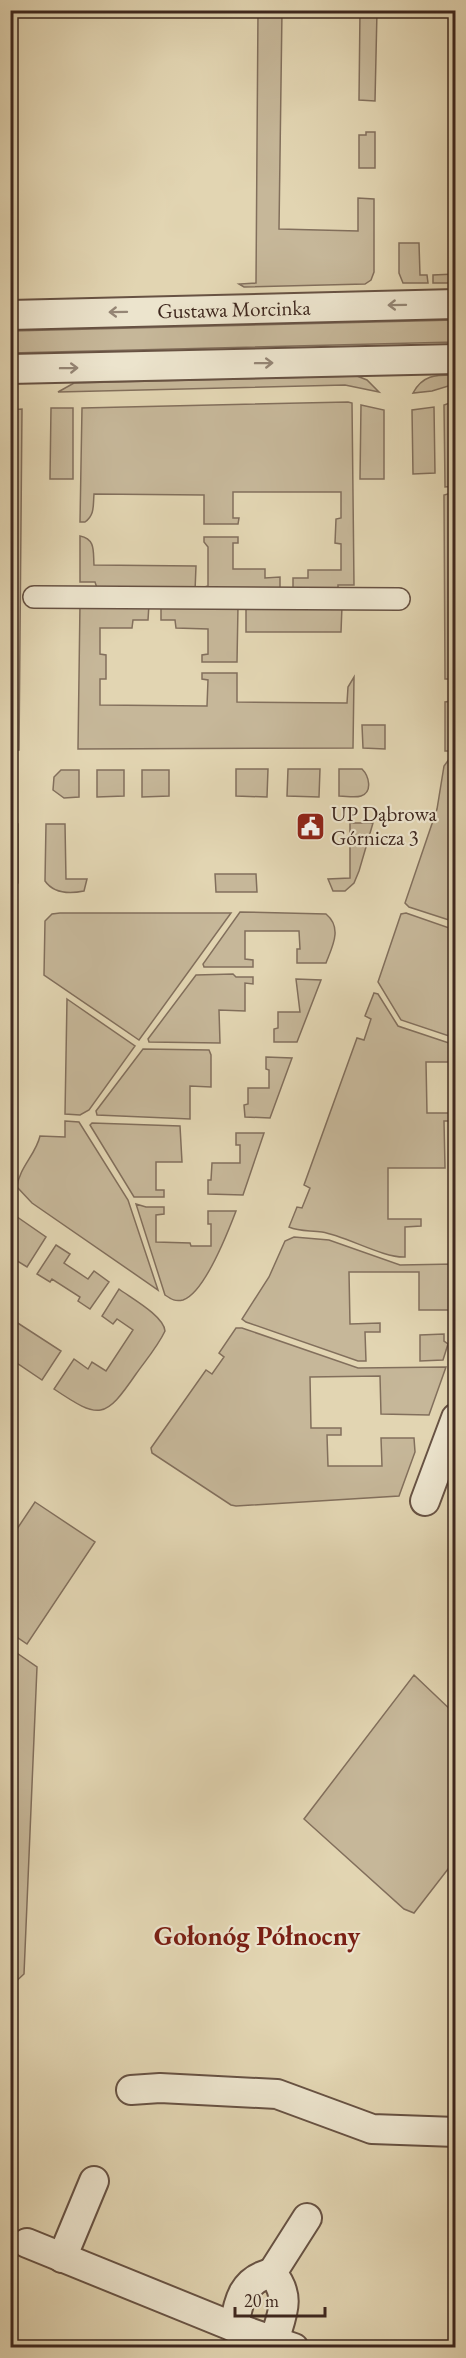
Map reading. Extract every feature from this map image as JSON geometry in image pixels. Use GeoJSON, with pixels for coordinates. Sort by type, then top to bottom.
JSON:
{"type":"FeatureCollection","features":[{"type":"Feature","properties":{"kind":"street","name":"Gustawa Morcinka"},"geometry":{"type":"LineString","coordinates":[[10,315],[456,304]]}},
{"type":"Feature","properties":{"kind":"street"},"geometry":{"type":"LineString","coordinates":[[10,369],[456,358]]}},
{"type":"Feature","properties":{"kind":"street"},"geometry":{"type":"LineString","coordinates":[[34,597],[399,599]]}},
{"type":"Feature","properties":{"kind":"street"},"geometry":{"type":"LineString","coordinates":[[425,1501],[456,1418]]}},
{"type":"Feature","properties":{"kind":"street"},"geometry":{"type":"LineString","coordinates":[[131,2090],[160,2088],[277,2094],[372,2129],[456,2132]]}},
{"type":"Feature","properties":{"kind":"street"},"geometry":{"type":"LineString","coordinates":[[62,2258],[94,2181]]}},
{"type":"Feature","properties":{"kind":"street"},"geometry":{"type":"LineString","coordinates":[[234,2327],[237,2307],[245,2289],[258,2276],[272,2273],[307,2218]]}},
{"type":"Feature","properties":{"kind":"street"},"geometry":{"type":"LineString","coordinates":[[27,2243],[234,2327],[284,2344],[285,2299],[281,2283],[272,2273]]}},
{"type":"Feature","properties":{"kind":"shaded area"},"geometry":{"type":"Polygon","coordinates":[[[258,11],[282,11],[279,229],[358,231],[358,198],[374,199],[374,272],[371,280],[365,284],[244,287],[239,284],[256,283],[258,11]]]}},
{"type":"Feature","properties":{"kind":"shaded area"},"geometry":{"type":"Polygon","coordinates":[[[360,11],[377,11],[375,101],[359,100],[360,11]]]}},
{"type":"Feature","properties":{"kind":"shaded area"},"geometry":{"type":"Polygon","coordinates":[[[366,132],[375,132],[375,168],[359,168],[359,135],[366,135],[366,132]]]}},
{"type":"Feature","properties":{"kind":"shaded area"},"geometry":{"type":"Polygon","coordinates":[[[399,243],[419,243],[420,275],[427,275],[428,283],[403,283],[399,273],[399,243]]]}},
{"type":"Feature","properties":{"kind":"shaded area"},"geometry":{"type":"Polygon","coordinates":[[[455,274],[455,283],[433,283],[433,275],[455,274]]]}},
{"type":"Feature","properties":{"kind":"shaded area"},"geometry":{"type":"Polygon","coordinates":[[[455,320],[455,342],[11,353],[11,331],[455,320]]]}},
{"type":"Feature","properties":{"kind":"shaded area"},"geometry":{"type":"Polygon","coordinates":[[[455,375],[455,384],[432,391],[413,393],[426,379],[455,375]]]}},
{"type":"Feature","properties":{"kind":"shaded area"},"geometry":{"type":"Polygon","coordinates":[[[357,376],[367,380],[379,392],[345,385],[58,392],[74,383],[357,376]]]}},
{"type":"Feature","properties":{"kind":"shaded area"},"geometry":{"type":"Polygon","coordinates":[[[455,401],[455,486],[445,487],[444,405],[455,401]]]}},
{"type":"Feature","properties":{"kind":"shaded area"},"geometry":{"type":"Polygon","coordinates":[[[352,403],[354,585],[338,585],[338,592],[293,592],[293,578],[308,578],[308,570],[341,570],[341,544],[335,543],[336,519],[341,518],[341,492],[233,492],[233,518],[239,518],[238,524],[204,524],[204,495],[94,494],[90,516],[85,522],[80,522],[82,408],[352,403]]]}},
{"type":"Feature","properties":{"kind":"shaded area"},"geometry":{"type":"Polygon","coordinates":[[[361,405],[384,410],[384,479],[360,479],[361,405]]]}},
{"type":"Feature","properties":{"kind":"shaded area"},"geometry":{"type":"Polygon","coordinates":[[[434,407],[435,473],[413,474],[412,410],[434,407]]]}},
{"type":"Feature","properties":{"kind":"shaded area"},"geometry":{"type":"Polygon","coordinates":[[[51,408],[73,408],[73,479],[50,479],[51,408]]]}},
{"type":"Feature","properties":{"kind":"shaded area"},"geometry":{"type":"Polygon","coordinates":[[[22,409],[19,750],[11,750],[10,410],[22,409]]]}},
{"type":"Feature","properties":{"kind":"shaded area"},"geometry":{"type":"Polygon","coordinates":[[[455,492],[456,751],[445,751],[445,702],[452,701],[451,679],[445,679],[444,495],[455,492]]]}},
{"type":"Feature","properties":{"kind":"shaded area"},"geometry":{"type":"Polygon","coordinates":[[[80,536],[91,543],[94,565],[196,566],[195,591],[98,591],[95,582],[80,582],[80,536]]]}},
{"type":"Feature","properties":{"kind":"shaded area"},"geometry":{"type":"Polygon","coordinates":[[[204,537],[238,537],[238,543],[233,543],[233,569],[265,569],[265,578],[280,577],[280,592],[204,592],[204,587],[208,586],[208,547],[204,542],[204,537]]]}},
{"type":"Feature","properties":{"kind":"shaded area"},"geometry":{"type":"Polygon","coordinates":[[[80,604],[149,604],[148,620],[133,620],[132,628],[100,628],[100,654],[106,655],[106,679],[100,679],[100,705],[207,706],[208,680],[202,679],[202,673],[237,673],[237,702],[347,703],[348,687],[354,677],[353,748],[78,749],[80,604]]]}},
{"type":"Feature","properties":{"kind":"shaded area"},"geometry":{"type":"Polygon","coordinates":[[[161,605],[238,606],[237,662],[202,662],[202,655],[208,654],[208,629],[176,628],[175,620],[161,620],[161,605]]]}},
{"type":"Feature","properties":{"kind":"shaded area"},"geometry":{"type":"Polygon","coordinates":[[[246,605],[342,606],[341,632],[246,632],[246,605]]]}},
{"type":"Feature","properties":{"kind":"shaded area"},"geometry":{"type":"Polygon","coordinates":[[[362,725],[385,725],[385,749],[363,748],[362,725]]]}},
{"type":"Feature","properties":{"kind":"shaded area"},"geometry":{"type":"Polygon","coordinates":[[[456,757],[455,922],[409,907],[405,903],[437,809],[444,766],[450,758],[456,757]]]}},
{"type":"Feature","properties":{"kind":"shaded area"},"geometry":{"type":"Polygon","coordinates":[[[236,769],[268,769],[267,797],[236,796],[236,769]]]}},
{"type":"Feature","properties":{"kind":"shaded area"},"geometry":{"type":"Polygon","coordinates":[[[288,769],[320,769],[319,797],[287,796],[288,769]]]}},
{"type":"Feature","properties":{"kind":"shaded area"},"geometry":{"type":"Polygon","coordinates":[[[339,769],[362,769],[369,784],[365,794],[356,797],[339,796],[339,769]]]}},
{"type":"Feature","properties":{"kind":"shaded area"},"geometry":{"type":"Polygon","coordinates":[[[61,770],[79,770],[79,797],[64,798],[53,790],[54,777],[61,770]]]}},
{"type":"Feature","properties":{"kind":"shaded area"},"geometry":{"type":"Polygon","coordinates":[[[97,770],[124,770],[124,796],[97,797],[97,770]]]}},
{"type":"Feature","properties":{"kind":"shaded area"},"geometry":{"type":"Polygon","coordinates":[[[142,770],[169,770],[169,796],[142,797],[142,770]]]}},
{"type":"Feature","properties":{"kind":"shaded area"},"geometry":{"type":"Polygon","coordinates":[[[350,823],[373,823],[354,883],[345,891],[333,891],[328,879],[350,878],[350,823]]]}},
{"type":"Feature","properties":{"kind":"shaded area"},"geometry":{"type":"Polygon","coordinates":[[[11,824],[18,824],[18,883],[11,891],[11,824]]]}},
{"type":"Feature","properties":{"kind":"shaded area"},"geometry":{"type":"Polygon","coordinates":[[[46,824],[65,824],[66,879],[87,879],[84,891],[73,893],[57,891],[45,881],[46,824]]]}},
{"type":"Feature","properties":{"kind":"shaded area"},"geometry":{"type":"Polygon","coordinates":[[[215,874],[256,874],[257,892],[216,892],[215,874]]]}},
{"type":"Feature","properties":{"kind":"shaded area"},"geometry":{"type":"Polygon","coordinates":[[[240,912],[326,914],[334,925],[335,938],[326,963],[297,963],[297,949],[300,949],[299,931],[245,931],[245,959],[253,960],[253,967],[204,967],[203,964],[240,912]]]}},
{"type":"Feature","properties":{"kind":"shaded area"},"geometry":{"type":"Polygon","coordinates":[[[231,913],[139,1040],[44,975],[45,921],[52,914],[231,913]]]}},
{"type":"Feature","properties":{"kind":"shaded area"},"geometry":{"type":"Polygon","coordinates":[[[406,913],[455,930],[455,1038],[401,1020],[378,982],[401,914],[406,913]]]}},
{"type":"Feature","properties":{"kind":"shaded area"},"geometry":{"type":"Polygon","coordinates":[[[10,915],[17,922],[17,967],[11,967],[10,915]]]}},
{"type":"Feature","properties":{"kind":"shaded area"},"geometry":{"type":"Polygon","coordinates":[[[233,974],[236,977],[253,977],[253,984],[245,983],[245,1011],[219,1010],[220,1043],[149,1042],[148,1039],[196,975],[233,974]]]}},
{"type":"Feature","properties":{"kind":"shaded area"},"geometry":{"type":"Polygon","coordinates":[[[11,978],[17,978],[17,1001],[11,1001],[11,978]]]}},
{"type":"Feature","properties":{"kind":"shaded area"},"geometry":{"type":"Polygon","coordinates":[[[296,979],[321,980],[297,1042],[274,1042],[274,1029],[278,1028],[278,1012],[300,1012],[296,979]]]}},
{"type":"Feature","properties":{"kind":"shaded area"},"geometry":{"type":"Polygon","coordinates":[[[374,993],[378,994],[398,1026],[455,1045],[455,1062],[426,1062],[427,1113],[455,1113],[455,1121],[444,1121],[445,1168],[388,1168],[388,1219],[421,1219],[421,1226],[405,1227],[405,1257],[386,1254],[332,1234],[289,1227],[297,1207],[302,1208],[310,1188],[304,1185],[357,1038],[364,1040],[371,1019],[365,1016],[374,993]]]}},
{"type":"Feature","properties":{"kind":"shaded area"},"geometry":{"type":"Polygon","coordinates":[[[67,999],[135,1046],[89,1110],[80,1115],[65,1114],[67,999]]]}},
{"type":"Feature","properties":{"kind":"shaded area"},"geometry":{"type":"Polygon","coordinates":[[[11,1022],[17,1022],[16,1078],[11,1084],[11,1022]]]}},
{"type":"Feature","properties":{"kind":"shaded area"},"geometry":{"type":"Polygon","coordinates":[[[143,1049],[209,1050],[211,1087],[190,1086],[190,1119],[97,1115],[96,1111],[143,1049]]]}},
{"type":"Feature","properties":{"kind":"shaded area"},"geometry":{"type":"Polygon","coordinates":[[[266,1057],[292,1058],[270,1118],[245,1117],[244,1105],[248,1104],[248,1088],[269,1088],[266,1057]]]}},
{"type":"Feature","properties":{"kind":"shaded area"},"geometry":{"type":"Polygon","coordinates":[[[65,1121],[79,1122],[128,1200],[158,1290],[32,1203],[17,1187],[18,1180],[40,1136],[65,1137],[65,1121]]]}},
{"type":"Feature","properties":{"kind":"shaded area"},"geometry":{"type":"Polygon","coordinates":[[[92,1123],[180,1126],[182,1162],[156,1162],[156,1190],[164,1190],[164,1197],[134,1197],[90,1125],[92,1123]]]}},
{"type":"Feature","properties":{"kind":"shaded area"},"geometry":{"type":"Polygon","coordinates":[[[236,1133],[264,1133],[243,1195],[208,1194],[212,1163],[240,1163],[240,1145],[236,1145],[236,1133]]]}},
{"type":"Feature","properties":{"kind":"shaded area"},"geometry":{"type":"Polygon","coordinates":[[[136,1204],[146,1207],[164,1207],[164,1214],[156,1215],[156,1242],[190,1243],[191,1246],[211,1246],[211,1224],[208,1224],[208,1211],[236,1211],[207,1274],[191,1295],[183,1300],[171,1299],[165,1295],[136,1204]]]}},
{"type":"Feature","properties":{"kind":"shaded area"},"geometry":{"type":"Polygon","coordinates":[[[10,1212],[46,1237],[27,1267],[14,1259],[17,1254],[11,1249],[10,1212]]]}},
{"type":"Feature","properties":{"kind":"shaded area"},"geometry":{"type":"Polygon","coordinates":[[[294,1237],[329,1240],[400,1265],[455,1264],[455,1310],[419,1310],[419,1272],[349,1272],[350,1324],[380,1323],[380,1332],[365,1332],[366,1361],[358,1361],[246,1322],[242,1319],[269,1277],[285,1241],[294,1237]]]}},
{"type":"Feature","properties":{"kind":"shaded area"},"geometry":{"type":"Polygon","coordinates":[[[56,1245],[70,1254],[64,1263],[88,1279],[94,1271],[109,1282],[90,1309],[78,1301],[80,1297],[52,1279],[50,1282],[37,1274],[56,1245]]]}},
{"type":"Feature","properties":{"kind":"shaded area"},"geometry":{"type":"Polygon","coordinates":[[[119,1289],[153,1313],[165,1331],[152,1353],[117,1400],[109,1407],[92,1410],[54,1389],[74,1359],[88,1369],[92,1362],[106,1371],[133,1330],[117,1319],[113,1324],[102,1316],[119,1289]]]}},
{"type":"Feature","properties":{"kind":"shaded area"},"geometry":{"type":"Polygon","coordinates":[[[10,1318],[61,1351],[42,1380],[11,1359],[10,1318]]]}},
{"type":"Feature","properties":{"kind":"shaded area"},"geometry":{"type":"Polygon","coordinates":[[[236,1328],[242,1328],[358,1368],[446,1367],[429,1415],[381,1414],[380,1376],[310,1377],[311,1428],[341,1428],[341,1435],[327,1435],[328,1466],[382,1466],[381,1438],[414,1438],[415,1452],[399,1496],[236,1506],[231,1505],[152,1453],[151,1448],[206,1370],[212,1374],[224,1357],[219,1353],[236,1328]]]}},
{"type":"Feature","properties":{"kind":"shaded area"},"geometry":{"type":"Polygon","coordinates":[[[444,1334],[444,1341],[448,1344],[443,1360],[420,1361],[420,1335],[444,1334]]]}},
{"type":"Feature","properties":{"kind":"shaded area"},"geometry":{"type":"Polygon","coordinates":[[[35,1502],[95,1542],[27,1644],[11,1633],[11,1538],[35,1502]]]}},
{"type":"Feature","properties":{"kind":"shaded area"},"geometry":{"type":"Polygon","coordinates":[[[11,1649],[37,1667],[24,1974],[11,1986],[11,1649]]]}},
{"type":"Feature","properties":{"kind":"shaded area"},"geometry":{"type":"Polygon","coordinates":[[[414,1675],[455,1714],[455,1860],[414,1913],[404,1909],[304,1819],[414,1675]]]}},
{"type":"Feature","properties":{"kind":"place","name":"UP Dąbrowa Górnicza 3"},"geometry":{"type":"Point","coordinates":[310,826]}},
{"type":"Feature","properties":{"kind":"district","name":"Gołonóg Północny"},"geometry":{"type":"Point","coordinates":[257,1936]}}]}
